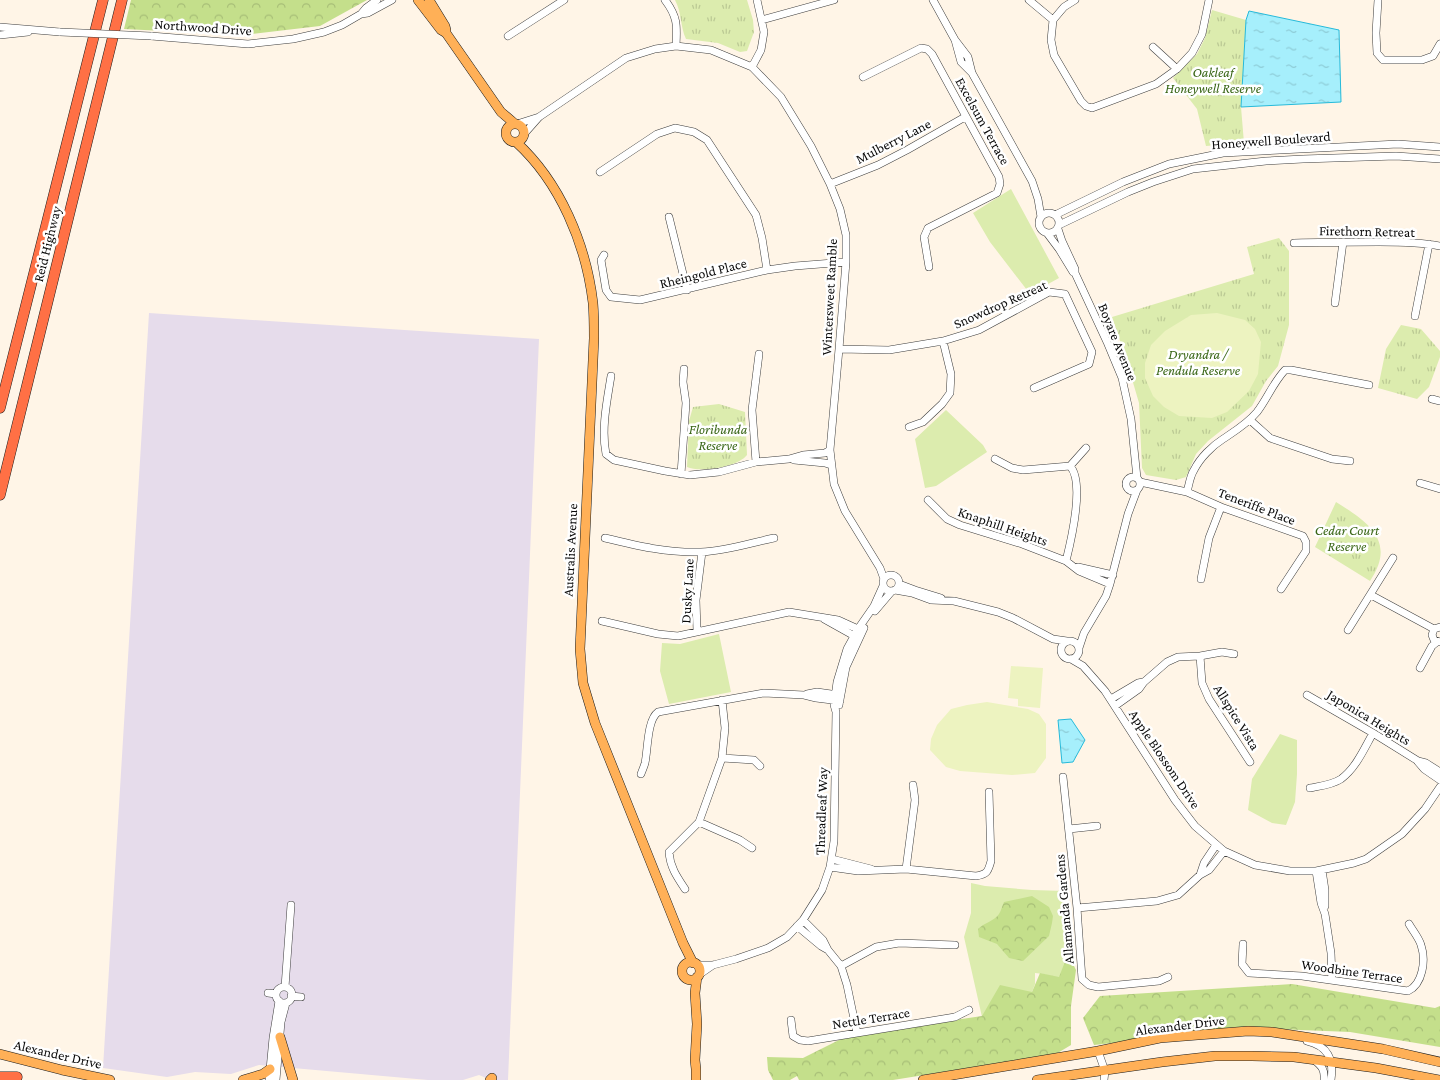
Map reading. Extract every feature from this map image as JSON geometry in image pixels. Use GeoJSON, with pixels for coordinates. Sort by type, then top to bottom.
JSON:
{"type":"FeatureCollection","features":[{"type":"Feature","properties":{"kind":"highway","name":"Reid Highway"},"geometry":{"type":"LineString","coordinates":[[0,408],[103,0]]}},
{"type":"Feature","properties":{"kind":"highway","name":"Reid Highway"},"geometry":{"type":"LineString","coordinates":[[0,495],[122,0]]}},
{"type":"Feature","properties":{"kind":"highway"},"geometry":{"type":"LineString","coordinates":[[0,397],[8,373]]}},
{"type":"Feature","properties":{"kind":"highway"},"geometry":{"type":"LineString","coordinates":[[0,1077],[21,1079]]}},
{"type":"Feature","properties":{"kind":"main road"},"geometry":{"type":"LineString","coordinates":[[418,0],[441,30],[446,32]]}},
{"type":"Feature","properties":{"kind":"main road"},"geometry":{"type":"LineString","coordinates":[[429,0],[445,26],[446,32],[501,112],[513,125],[523,127],[521,137],[513,142],[506,135],[513,125]]}},
{"type":"Feature","properties":{"kind":"main road","name":"Australis Avenue"},"geometry":{"type":"LineString","coordinates":[[521,137],[529,154],[563,204],[585,261],[593,304],[594,338],[580,629],[583,683],[595,723],[682,943],[695,968],[697,1024],[692,1080]]}},
{"type":"Feature","properties":{"kind":"main road","name":"Australis Avenue"},"geometry":{"type":"LineString","coordinates":[[695,968],[683,968],[682,972],[695,993]]}},
{"type":"Feature","properties":{"kind":"main road"},"geometry":{"type":"LineString","coordinates":[[688,979],[692,980],[695,968]]}},
{"type":"Feature","properties":{"kind":"main road","name":"Alexander Drive"},"geometry":{"type":"LineString","coordinates":[[923,1080],[939,1079],[1098,1051],[1160,1038],[1248,1031],[1272,1032],[1383,1049],[1440,1062]]}},
{"type":"Feature","properties":{"kind":"main road"},"geometry":{"type":"LineString","coordinates":[[280,1037],[293,1080]]}},
{"type":"Feature","properties":{"kind":"main road","name":"Alexander Drive"},"geometry":{"type":"LineString","coordinates":[[0,1054],[110,1080]]}},
{"type":"Feature","properties":{"kind":"main road"},"geometry":{"type":"LineString","coordinates":[[1037,1080],[1104,1075],[1162,1062],[1215,1056],[1294,1056],[1440,1080]]}},
{"type":"Feature","properties":{"kind":"main road"},"geometry":{"type":"LineString","coordinates":[[244,1080],[263,1074],[270,1069]]}},
{"type":"Feature","properties":{"kind":"main road"},"geometry":{"type":"LineString","coordinates":[[0,1072],[21,1079]]}},
{"type":"Feature","properties":{"kind":"street","name":"Northwood Drive"},"geometry":{"type":"LineString","coordinates":[[361,14],[377,0]]}},
{"type":"Feature","properties":{"kind":"street","name":"Northwood Drive"},"geometry":{"type":"LineString","coordinates":[[0,27],[38,31],[150,36],[233,44],[263,43],[324,32],[361,14],[368,13],[392,0]]}},
{"type":"Feature","properties":{"kind":"street"},"geometry":{"type":"LineString","coordinates":[[508,36],[564,0]]}},
{"type":"Feature","properties":{"kind":"street"},"geometry":{"type":"LineString","coordinates":[[665,0],[674,11],[677,27],[676,46]]}},
{"type":"Feature","properties":{"kind":"street"},"geometry":{"type":"LineString","coordinates":[[752,67],[761,50],[764,32],[757,0]]}},
{"type":"Feature","properties":{"kind":"street"},"geometry":{"type":"LineString","coordinates":[[762,20],[834,0]]}},
{"type":"Feature","properties":{"kind":"street"},"geometry":{"type":"LineString","coordinates":[[933,0],[955,40],[961,62],[972,73],[1032,181],[1038,198],[1041,217],[1039,226],[1047,233],[1054,232],[1058,227],[1058,219],[1038,198]]}},
{"type":"Feature","properties":{"kind":"street"},"geometry":{"type":"LineString","coordinates":[[1030,0],[1053,20]]}},
{"type":"Feature","properties":{"kind":"street"},"geometry":{"type":"LineString","coordinates":[[1075,0],[1053,20],[1051,40],[1054,55],[1081,101],[1086,106],[1092,108],[1156,84],[1177,68],[1192,53],[1202,34],[1209,0]]}},
{"type":"Feature","properties":{"kind":"street"},"geometry":{"type":"LineString","coordinates":[[1368,0],[1378,1],[1377,53],[1383,60],[1422,60],[1433,56],[1440,44]]}},
{"type":"Feature","properties":{"kind":"street","name":"Northwood Drive"},"geometry":{"type":"LineString","coordinates":[[0,34],[38,31]]}},
{"type":"Feature","properties":{"kind":"street","name":"Wintersweet Ramble"},"geometry":{"type":"LineString","coordinates":[[521,137],[539,117],[626,58],[655,49],[676,46],[711,50],[752,67],[781,97],[811,146],[830,184],[840,208],[846,235],[846,262],[830,450],[831,465],[834,484],[845,512],[880,568],[885,580]]}},
{"type":"Feature","properties":{"kind":"street"},"geometry":{"type":"LineString","coordinates":[[1152,47],[1177,68]]}},
{"type":"Feature","properties":{"kind":"street","name":"Excelsum Terrace"},"geometry":{"type":"LineString","coordinates":[[864,77],[921,48],[927,49],[932,54],[999,177],[1000,184],[997,193],[928,228],[924,237],[929,267]]}},
{"type":"Feature","properties":{"kind":"street","name":"Wintersweet Ramble"},"geometry":{"type":"LineString","coordinates":[[513,125],[539,117]]}},
{"type":"Feature","properties":{"kind":"street","name":"Mulberry Lane"},"geometry":{"type":"LineString","coordinates":[[830,184],[878,165],[966,117]]}},
{"type":"Feature","properties":{"kind":"street"},"geometry":{"type":"LineString","coordinates":[[600,172],[657,134],[675,128],[694,132],[707,140],[756,215],[767,270]]}},
{"type":"Feature","properties":{"kind":"street","name":"Honeywell Boulevard"},"geometry":{"type":"LineString","coordinates":[[1052,214],[1123,182],[1169,164],[1223,153],[1398,144],[1440,147]]}},
{"type":"Feature","properties":{"kind":"street"},"geometry":{"type":"LineString","coordinates":[[1302,149],[1302,159]]}},
{"type":"Feature","properties":{"kind":"street"},"geometry":{"type":"LineString","coordinates":[[1223,153],[1223,166]]}},
{"type":"Feature","properties":{"kind":"street","name":"Honeywell Boulevard"},"geometry":{"type":"LineString","coordinates":[[1058,227],[1128,192],[1193,169],[1302,159],[1396,156],[1440,159]]}},
{"type":"Feature","properties":{"kind":"street"},"geometry":{"type":"LineString","coordinates":[[1123,182],[1128,192]]}},
{"type":"Feature","properties":{"kind":"street"},"geometry":{"type":"LineString","coordinates":[[1041,217],[1044,214],[1052,214]]}},
{"type":"Feature","properties":{"kind":"street"},"geometry":{"type":"LineString","coordinates":[[669,217],[687,290]]}},
{"type":"Feature","properties":{"kind":"street","name":"Boyare Avenue"},"geometry":{"type":"LineString","coordinates":[[1058,227],[1062,241],[1076,269],[1075,273]]}},
{"type":"Feature","properties":{"kind":"street","name":"Boyare Avenue"},"geometry":{"type":"LineString","coordinates":[[1047,233],[1075,273],[1122,378],[1131,419],[1133,453],[1138,485],[1128,514],[1113,576],[1106,596],[1084,633],[1079,650]]}},
{"type":"Feature","properties":{"kind":"street"},"geometry":{"type":"LineString","coordinates":[[1336,303],[1343,242]]}},
{"type":"Feature","properties":{"kind":"street","name":"Firethorn Retreat"},"geometry":{"type":"LineString","coordinates":[[1294,243],[1343,242],[1429,244],[1440,246]]}},
{"type":"Feature","properties":{"kind":"street"},"geometry":{"type":"LineString","coordinates":[[1415,316],[1429,244]]}},
{"type":"Feature","properties":{"kind":"street","name":"Rheingold Place"},"geometry":{"type":"LineString","coordinates":[[604,255],[601,260],[606,290],[611,297],[640,300],[767,270],[846,262]]}},
{"type":"Feature","properties":{"kind":"street","name":"Snowdrop Retreat"},"geometry":{"type":"LineString","coordinates":[[839,349],[889,350],[943,341],[978,330],[1049,292],[1065,294],[1092,352],[1089,364],[1034,388]]}},
{"type":"Feature","properties":{"kind":"street"},"geometry":{"type":"LineString","coordinates":[[909,427],[923,422],[942,404],[950,393],[951,374],[943,341]]}},
{"type":"Feature","properties":{"kind":"street"},"geometry":{"type":"LineString","coordinates":[[756,462],[752,410],[759,354]]}},
{"type":"Feature","properties":{"kind":"street"},"geometry":{"type":"LineString","coordinates":[[682,474],[686,403],[683,382],[684,369]]}},
{"type":"Feature","properties":{"kind":"street"},"geometry":{"type":"LineString","coordinates":[[1187,492],[1194,470],[1206,454],[1221,440],[1244,426],[1250,420],[1284,370],[1369,385]]}},
{"type":"Feature","properties":{"kind":"street"},"geometry":{"type":"LineString","coordinates":[[611,376],[604,430],[604,446],[606,454],[614,460],[682,474],[706,474],[756,462],[789,459],[825,462],[831,465]]}},
{"type":"Feature","properties":{"kind":"street"},"geometry":{"type":"LineString","coordinates":[[1432,399],[1440,401]]}},
{"type":"Feature","properties":{"kind":"street"},"geometry":{"type":"LineString","coordinates":[[1250,420],[1270,438],[1332,459],[1350,461]]}},
{"type":"Feature","properties":{"kind":"street"},"geometry":{"type":"LineString","coordinates":[[995,459],[1012,468],[1023,470],[1070,466],[1086,448]]}},
{"type":"Feature","properties":{"kind":"street"},"geometry":{"type":"LineString","coordinates":[[789,459],[830,450]]}},
{"type":"Feature","properties":{"kind":"street","name":"Boyare Avenue"},"geometry":{"type":"LineString","coordinates":[[1128,514],[1127,484],[1133,453]]}},
{"type":"Feature","properties":{"kind":"street"},"geometry":{"type":"LineString","coordinates":[[1066,561],[1076,507],[1076,482],[1074,470],[1070,466]]}},
{"type":"Feature","properties":{"kind":"street"},"geometry":{"type":"LineString","coordinates":[[1128,480],[1132,477],[1138,485]]}},
{"type":"Feature","properties":{"kind":"street"},"geometry":{"type":"LineString","coordinates":[[1420,483],[1440,489]]}},
{"type":"Feature","properties":{"kind":"street","name":"Teneriffe Place"},"geometry":{"type":"LineString","coordinates":[[1128,488],[1132,491],[1138,485],[1187,492],[1221,507],[1303,536],[1306,542],[1306,551],[1281,590]]}},
{"type":"Feature","properties":{"kind":"street","name":"Knaphill Heights"},"geometry":{"type":"LineString","coordinates":[[928,500],[947,519],[1066,561],[1075,568],[1110,584]]}},
{"type":"Feature","properties":{"kind":"street"},"geometry":{"type":"LineString","coordinates":[[1200,578],[1208,538],[1221,507]]}},
{"type":"Feature","properties":{"kind":"street"},"geometry":{"type":"LineString","coordinates":[[605,538],[643,548],[677,552],[702,552],[774,538]]}},
{"type":"Feature","properties":{"kind":"street","name":"Dusky Lane"},"geometry":{"type":"LineString","coordinates":[[697,631],[696,600],[702,552]]}},
{"type":"Feature","properties":{"kind":"street"},"geometry":{"type":"LineString","coordinates":[[1348,630],[1394,558]]}},
{"type":"Feature","properties":{"kind":"street","name":"Knaphill Heights"},"geometry":{"type":"LineString","coordinates":[[1075,568],[1081,567],[1113,576]]}},
{"type":"Feature","properties":{"kind":"street"},"geometry":{"type":"LineString","coordinates":[[895,588],[896,576],[885,580],[888,590],[895,588],[931,600],[944,599],[998,612],[1053,639],[1076,643],[1079,650],[1074,659],[1064,658],[1053,639]]}},
{"type":"Feature","properties":{"kind":"street","name":"Threadleaf Way"},"geometry":{"type":"LineString","coordinates":[[695,968],[736,959],[768,948],[787,937],[803,920],[822,890],[832,859],[834,841],[837,698],[856,637],[874,606],[885,580]]}},
{"type":"Feature","properties":{"kind":"street","name":"Threadleaf Way"},"geometry":{"type":"LineString","coordinates":[[860,630],[895,588]]}},
{"type":"Feature","properties":{"kind":"street"},"geometry":{"type":"LineString","coordinates":[[1371,595],[1437,628],[1432,635],[1434,640],[1438,642],[1432,646],[1420,668]]}},
{"type":"Feature","properties":{"kind":"street"},"geometry":{"type":"LineString","coordinates":[[602,621],[658,634],[678,636],[790,612],[841,621],[860,630]]}},
{"type":"Feature","properties":{"kind":"street"},"geometry":{"type":"LineString","coordinates":[[821,618],[856,637]]}},
{"type":"Feature","properties":{"kind":"street"},"geometry":{"type":"LineString","coordinates":[[1060,651],[1062,644],[1084,633]]}},
{"type":"Feature","properties":{"kind":"street","name":"Apple Blossom Drive"},"geometry":{"type":"LineString","coordinates":[[1079,650],[1083,666]]}},
{"type":"Feature","properties":{"kind":"street"},"geometry":{"type":"LineString","coordinates":[[1113,703],[1138,683],[1144,682],[1167,662],[1178,657],[1222,652],[1234,654]]}},
{"type":"Feature","properties":{"kind":"street","name":"Allspice Vista"},"geometry":{"type":"LineString","coordinates":[[1200,656],[1202,683],[1209,699],[1250,762]]}},
{"type":"Feature","properties":{"kind":"street","name":"Apple Blossom Drive"},"geometry":{"type":"LineString","coordinates":[[1071,659],[1083,666],[1113,703],[1175,800],[1196,826],[1224,851],[1263,867],[1319,871],[1354,863],[1366,858],[1402,834],[1425,809],[1440,787]]}},
{"type":"Feature","properties":{"kind":"street"},"geometry":{"type":"LineString","coordinates":[[641,774],[645,764],[652,722],[654,715],[658,712],[764,694],[837,698]]}},
{"type":"Feature","properties":{"kind":"street","name":"Japonica Heights"},"geometry":{"type":"LineString","coordinates":[[1307,695],[1418,761],[1426,763],[1440,772]]}},
{"type":"Feature","properties":{"kind":"street"},"geometry":{"type":"LineString","coordinates":[[685,889],[674,872],[669,852],[699,822],[722,758],[725,728],[722,700]]}},
{"type":"Feature","properties":{"kind":"street"},"geometry":{"type":"LineString","coordinates":[[1310,788],[1326,785],[1340,779],[1356,764],[1373,733]]}},
{"type":"Feature","properties":{"kind":"street"},"geometry":{"type":"LineString","coordinates":[[722,758],[754,760],[760,766]]}},
{"type":"Feature","properties":{"kind":"street","name":"Japonica Heights"},"geometry":{"type":"LineString","coordinates":[[1418,761],[1424,769],[1440,780]]}},
{"type":"Feature","properties":{"kind":"street","name":"Allamanda Gardens"},"geometry":{"type":"LineString","coordinates":[[1063,777],[1078,908],[1082,979],[1088,985],[1098,987],[1159,982],[1168,977]]}},
{"type":"Feature","properties":{"kind":"street"},"geometry":{"type":"LineString","coordinates":[[906,870],[915,800],[913,786]]}},
{"type":"Feature","properties":{"kind":"street"},"geometry":{"type":"LineString","coordinates":[[830,867],[858,871],[906,870],[983,875],[987,872],[991,861],[989,792]]}},
{"type":"Feature","properties":{"kind":"street"},"geometry":{"type":"LineString","coordinates":[[699,822],[740,840],[752,848]]}},
{"type":"Feature","properties":{"kind":"street"},"geometry":{"type":"LineString","coordinates":[[1069,829],[1097,826]]}},
{"type":"Feature","properties":{"kind":"street"},"geometry":{"type":"LineString","coordinates":[[1200,875],[1204,863],[1216,845]]}},
{"type":"Feature","properties":{"kind":"street"},"geometry":{"type":"LineString","coordinates":[[1078,908],[1157,901],[1178,894],[1200,875],[1209,870],[1224,851]]}},
{"type":"Feature","properties":{"kind":"street"},"geometry":{"type":"LineString","coordinates":[[832,859],[876,870]]}},
{"type":"Feature","properties":{"kind":"street"},"geometry":{"type":"LineString","coordinates":[[1319,871],[1321,903],[1325,914],[1331,953],[1332,979]]}},
{"type":"Feature","properties":{"kind":"street"},"geometry":{"type":"LineString","coordinates":[[285,988],[291,905]]}},
{"type":"Feature","properties":{"kind":"street"},"geometry":{"type":"LineString","coordinates":[[803,920],[823,940],[828,950],[841,966],[857,1033]]}},
{"type":"Feature","properties":{"kind":"street","name":"Woodbine Terrace"},"geometry":{"type":"LineString","coordinates":[[1243,944],[1242,964],[1249,973],[1332,979],[1408,991],[1414,988],[1418,981],[1424,961],[1421,943],[1409,924]]}},
{"type":"Feature","properties":{"kind":"street"},"geometry":{"type":"LineString","coordinates":[[797,926],[828,950]]}},
{"type":"Feature","properties":{"kind":"street"},"geometry":{"type":"LineString","coordinates":[[841,966],[876,947],[900,943],[955,945]]}},
{"type":"Feature","properties":{"kind":"street"},"geometry":{"type":"LineString","coordinates":[[276,994],[280,988],[285,988],[289,990],[291,996]]}},
{"type":"Feature","properties":{"kind":"street"},"geometry":{"type":"LineString","coordinates":[[268,992],[276,994],[276,997],[283,1002]]}},
{"type":"Feature","properties":{"kind":"street"},"geometry":{"type":"LineString","coordinates":[[291,996],[301,997]]}},
{"type":"Feature","properties":{"kind":"street"},"geometry":{"type":"LineString","coordinates":[[269,1080],[274,1030],[283,1002],[290,999],[291,996]]}},
{"type":"Feature","properties":{"kind":"street"},"geometry":{"type":"LineString","coordinates":[[276,1080],[283,1002]]}},
{"type":"Feature","properties":{"kind":"street","name":"Nettle Terrace"},"geometry":{"type":"LineString","coordinates":[[791,1020],[793,1036],[800,1040],[808,1040],[955,1017],[968,1010]]}},
{"type":"Feature","properties":{"kind":"street"},"geometry":{"type":"LineString","coordinates":[[1272,1032],[1314,1042],[1323,1048],[1331,1062],[1331,1080]]}},
{"type":"Feature","properties":{"kind":"street"},"geometry":{"type":"LineString","coordinates":[[1098,1051],[1104,1075]]}},
{"type":"Feature","properties":{"kind":"street"},"geometry":{"type":"LineString","coordinates":[[1313,1059],[1324,1070],[1324,1080]]}},
{"type":"Feature","properties":{"kind":"shaded area"},"geometry":{"type":"Polygon","coordinates":[[[149,313],[539,339],[508,1080],[491,1080],[479,1075],[463,1080],[428,1080],[259,1065],[231,1074],[195,1072],[167,1077],[103,1068],[149,313]]]}},
{"type":"Feature","properties":{"kind":"green space"},"geometry":{"type":"Polygon","coordinates":[[[131,0],[367,0],[320,26],[244,35],[124,29],[131,0]]]}},
{"type":"Feature","properties":{"kind":"green space"},"geometry":{"type":"Polygon","coordinates":[[[675,0],[747,0],[753,20],[754,32],[747,51],[740,52],[718,43],[686,39],[675,0]]]}},
{"type":"Feature","properties":{"kind":"green space","name":"Oakleaf Honeywell Reserve"},"geometry":{"type":"Polygon","coordinates":[[[1212,10],[1246,20],[1241,107],[1244,143],[1206,146],[1197,109],[1173,78],[1197,54],[1205,38],[1212,10]]]}},
{"type":"Feature","properties":{"kind":"green space"},"geometry":{"type":"Polygon","coordinates":[[[1011,189],[1059,278],[1030,294],[990,242],[973,213],[1011,189]]]}},
{"type":"Feature","properties":{"kind":"green space","name":"Dryandra / Pendula Reserve"},"geometry":{"type":"Polygon","coordinates":[[[1279,238],[1289,251],[1289,325],[1278,366],[1266,381],[1252,406],[1208,441],[1196,454],[1186,477],[1176,480],[1146,475],[1142,468],[1139,403],[1112,317],[1254,274],[1247,247],[1279,238]]]}},
{"type":"Feature","properties":{"kind":"green space"},"geometry":{"type":"Polygon","coordinates":[[[1217,313],[1245,320],[1255,329],[1261,342],[1258,374],[1249,391],[1227,412],[1212,418],[1179,416],[1164,407],[1153,396],[1145,378],[1145,363],[1151,345],[1165,331],[1191,315],[1217,313]]]}},
{"type":"Feature","properties":{"kind":"green space"},"geometry":{"type":"Polygon","coordinates":[[[1401,325],[1421,329],[1440,351],[1440,357],[1429,387],[1417,399],[1378,388],[1386,349],[1401,325]]]}},
{"type":"Feature","properties":{"kind":"green space","name":"Floribunda Reserve"},"geometry":{"type":"Polygon","coordinates":[[[719,404],[745,412],[747,455],[736,463],[718,468],[693,469],[687,467],[689,421],[693,407],[719,404]]]}},
{"type":"Feature","properties":{"kind":"green space"},"geometry":{"type":"Polygon","coordinates":[[[946,410],[983,445],[987,452],[936,486],[925,488],[915,439],[946,410]]]}},
{"type":"Feature","properties":{"kind":"green space","name":"Cedar Court Reserve"},"geometry":{"type":"Polygon","coordinates":[[[1336,502],[1368,525],[1380,544],[1381,555],[1378,567],[1370,581],[1315,547],[1336,502]]]}},
{"type":"Feature","properties":{"kind":"green space"},"geometry":{"type":"Polygon","coordinates":[[[719,634],[731,692],[669,704],[660,671],[662,643],[680,644],[719,634]]]}},
{"type":"Feature","properties":{"kind":"green space"},"geometry":{"type":"Polygon","coordinates":[[[1011,666],[1043,668],[1040,708],[1018,706],[1018,699],[1008,698],[1011,666]]]}},
{"type":"Feature","properties":{"kind":"green space"},"geometry":{"type":"Polygon","coordinates":[[[987,702],[1028,709],[1039,714],[1046,724],[1046,758],[1035,773],[1012,775],[960,771],[946,767],[930,750],[931,739],[937,725],[951,709],[987,702]]]}},
{"type":"Feature","properties":{"kind":"green space"},"geometry":{"type":"Polygon","coordinates":[[[1280,734],[1297,740],[1295,802],[1286,825],[1272,823],[1248,810],[1252,779],[1280,734]]]}},
{"type":"Feature","properties":{"kind":"green space"},"geometry":{"type":"Polygon","coordinates":[[[971,883],[1032,890],[1065,891],[1065,916],[1072,985],[1044,974],[1035,973],[1035,984],[1032,992],[1022,992],[982,1017],[964,937],[971,913],[971,883]]]}},
{"type":"Feature","properties":{"kind":"green space"},"geometry":{"type":"Polygon","coordinates":[[[1032,896],[1049,907],[1053,916],[1049,936],[1023,961],[1009,958],[997,944],[979,937],[978,929],[1000,913],[1004,902],[1032,896]]]}},
{"type":"Feature","properties":{"kind":"green space"},"geometry":{"type":"Polygon","coordinates":[[[1068,954],[1076,970],[1071,1006],[1071,1045],[1056,1054],[893,1080],[799,1080],[797,1076],[790,1080],[773,1080],[768,1070],[767,1057],[803,1058],[847,1036],[982,1016],[1000,985],[1032,992],[1040,973],[1059,977],[1068,954]]]}},
{"type":"Feature","properties":{"kind":"green space"},"geometry":{"type":"Polygon","coordinates":[[[1292,984],[1435,1008],[1440,1006],[1440,1047],[1350,1032],[1254,1028],[1094,1045],[1083,1018],[1100,996],[1292,984]]]}},
{"type":"Feature","properties":{"kind":"water"},"geometry":{"type":"Polygon","coordinates":[[[1249,11],[1339,30],[1341,102],[1241,107],[1246,20],[1249,11]]]}},
{"type":"Feature","properties":{"kind":"water"},"geometry":{"type":"Polygon","coordinates":[[[1071,719],[1085,740],[1073,762],[1062,763],[1058,720],[1071,719]]]}}]}
